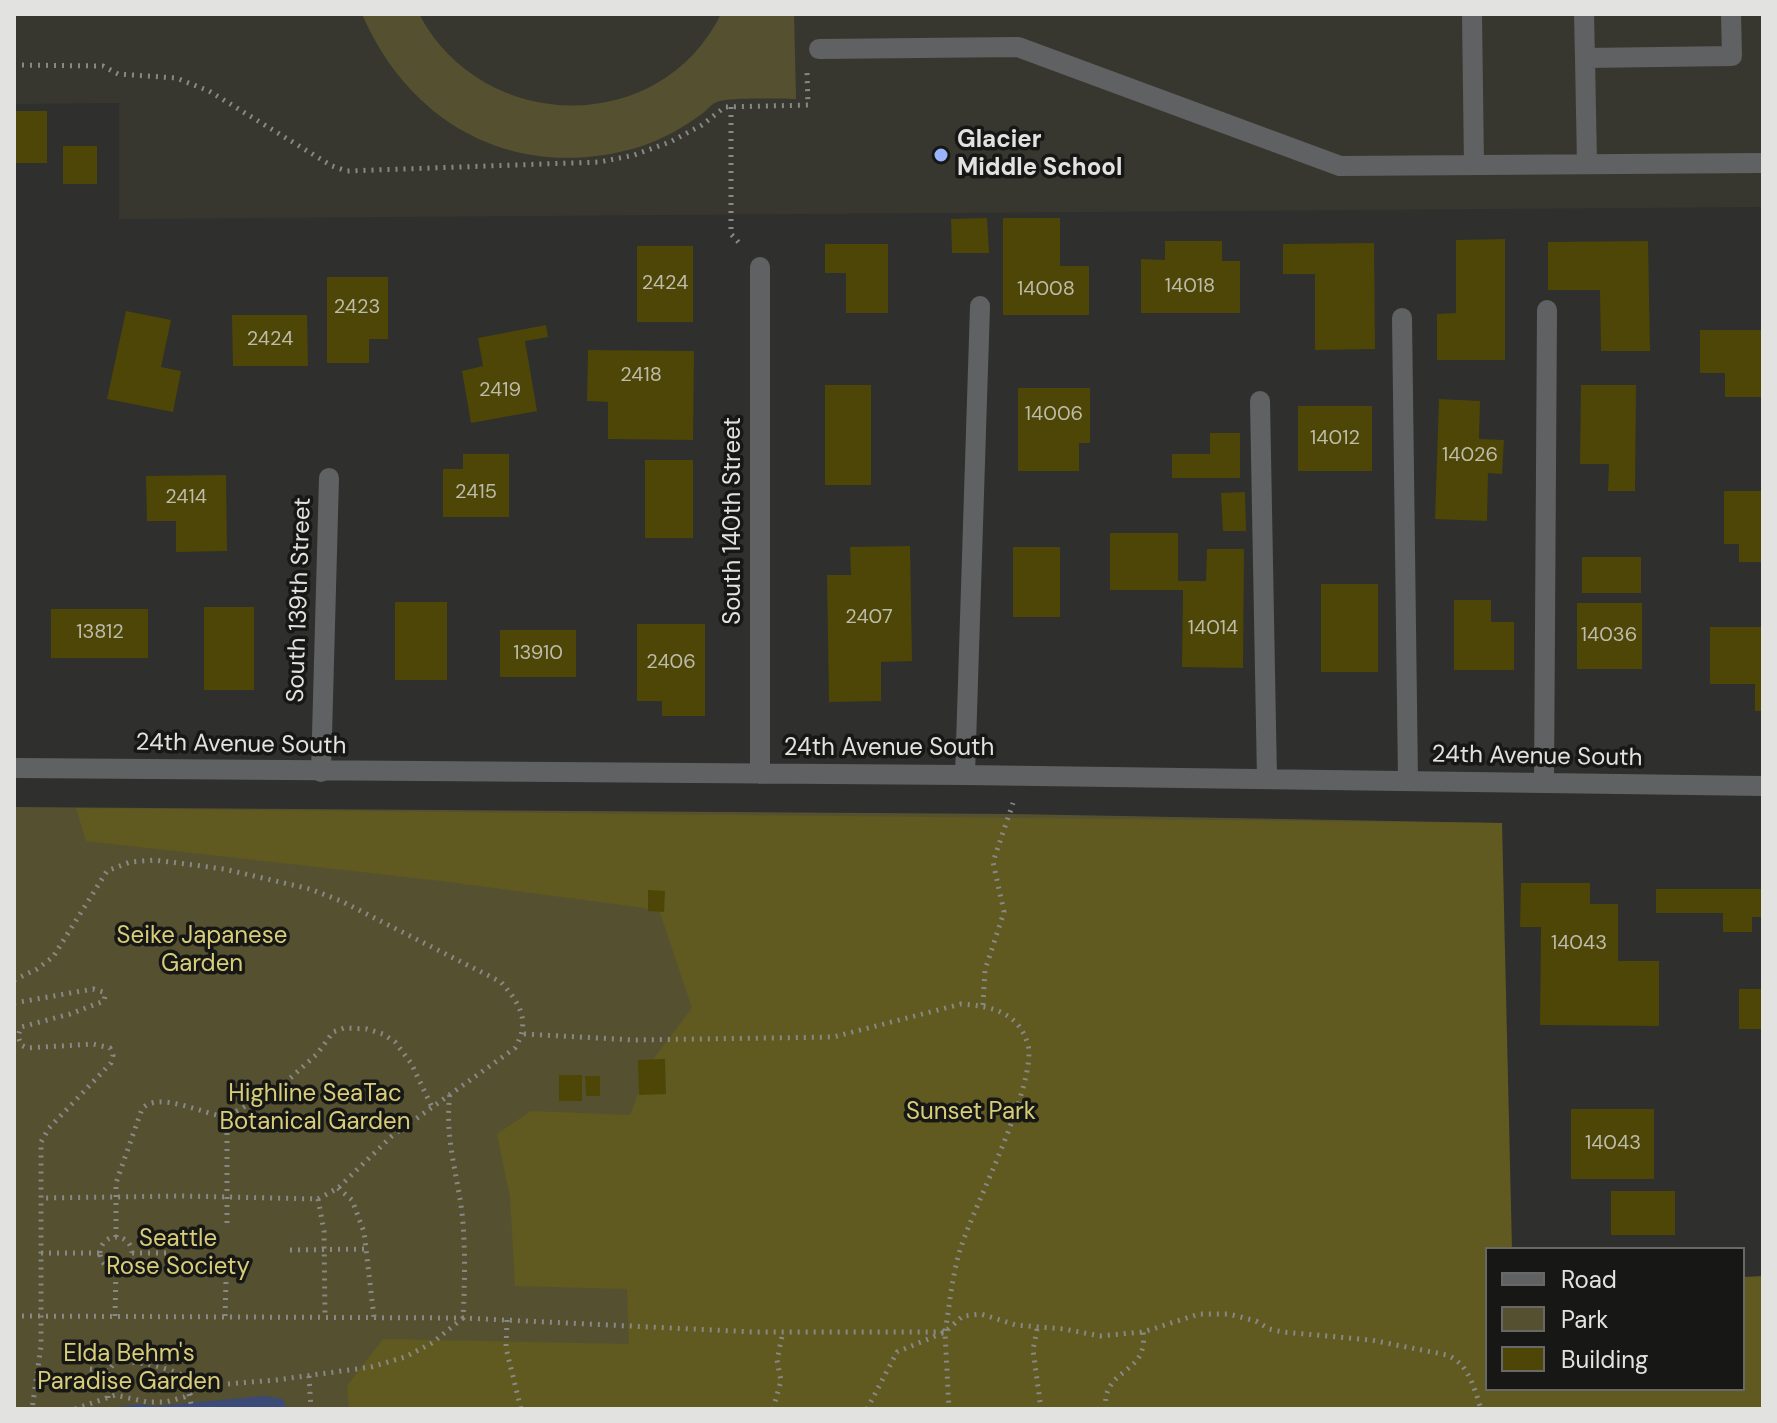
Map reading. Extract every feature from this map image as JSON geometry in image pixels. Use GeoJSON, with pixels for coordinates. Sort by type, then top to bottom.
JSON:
{"type":"FeatureCollection","features":[{"type":"Feature","properties":{"kind":"street"},"geometry":{"type":"LineString","coordinates":[[1472,14],[1474,165]]}},
{"type":"Feature","properties":{"kind":"street"},"geometry":{"type":"LineString","coordinates":[[1584,14],[1587,164]]}},
{"type":"Feature","properties":{"kind":"street"},"geometry":{"type":"LineString","coordinates":[[1585,58],[1732,56],[1731,14]]}},
{"type":"Feature","properties":{"kind":"street"},"geometry":{"type":"LineString","coordinates":[[819,49],[1018,47],[1340,166],[1763,163]]}},
{"type":"Feature","properties":{"kind":"street","name":"South 140th Street"},"geometry":{"type":"LineString","coordinates":[[760,267],[760,774]]}},
{"type":"Feature","properties":{"kind":"street"},"geometry":{"type":"LineString","coordinates":[[965,775],[980,306]]}},
{"type":"Feature","properties":{"kind":"street"},"geometry":{"type":"LineString","coordinates":[[1544,783],[1547,310]]}},
{"type":"Feature","properties":{"kind":"street"},"geometry":{"type":"LineString","coordinates":[[1402,318],[1408,781]]}},
{"type":"Feature","properties":{"kind":"street"},"geometry":{"type":"LineString","coordinates":[[1260,401],[1267,779]]}},
{"type":"Feature","properties":{"kind":"street","name":"South 139th Street"},"geometry":{"type":"LineString","coordinates":[[321,772],[329,478]]}},
{"type":"Feature","properties":{"kind":"street","name":"24th Avenue South"},"geometry":{"type":"LineString","coordinates":[[14,768],[965,775],[1763,786]]}},
{"type":"Feature","properties":{"kind":"path"},"geometry":{"type":"LineString","coordinates":[[14,65],[103,66],[118,74],[176,78],[209,91],[332,166],[347,171],[600,162],[634,155],[670,142],[702,125],[725,107],[808,105],[807,48],[819,49]]}},
{"type":"Feature","properties":{"kind":"path"},"geometry":{"type":"LineString","coordinates":[[731,107],[731,234]]}},
{"type":"Feature","properties":{"kind":"path"},"geometry":{"type":"LineString","coordinates":[[983,1005],[985,970],[1004,912],[993,862],[1024,776]]}},
{"type":"Feature","properties":{"kind":"path"},"geometry":{"type":"LineString","coordinates":[[14,980],[53,957],[107,871],[130,862],[155,860],[187,863],[310,889],[341,901],[501,982],[513,996],[524,1021],[524,1034],[515,1048],[392,1136],[338,1188],[318,1199],[41,1198]]}},
{"type":"Feature","properties":{"kind":"path"},"geometry":{"type":"LineString","coordinates":[[14,1003],[93,989],[103,992],[104,1001],[21,1027],[18,1036],[21,1045],[27,1048],[93,1044],[110,1048],[113,1055],[111,1063],[49,1128],[41,1142],[41,1346],[32,1409]]}},
{"type":"Feature","properties":{"kind":"path"},"geometry":{"type":"LineString","coordinates":[[524,1034],[634,1040],[833,1037],[961,1004],[983,1005],[1009,1015],[1020,1026],[1028,1047],[1029,1068],[955,1268],[945,1332],[949,1409]]}},
{"type":"Feature","properties":{"kind":"path"},"geometry":{"type":"LineString","coordinates":[[116,1237],[116,1183],[142,1109],[148,1103],[156,1101],[179,1105],[227,1117],[286,1082],[317,1054],[333,1032],[344,1028],[367,1029],[395,1042],[411,1063],[432,1107]]}},
{"type":"Feature","properties":{"kind":"path"},"geometry":{"type":"LineString","coordinates":[[451,1092],[449,1143],[461,1200],[463,1318]]}},
{"type":"Feature","properties":{"kind":"path"},"geometry":{"type":"LineString","coordinates":[[227,1117],[227,1226]]}},
{"type":"Feature","properties":{"kind":"path"},"geometry":{"type":"LineString","coordinates":[[338,1188],[352,1200],[364,1232],[374,1317]]}},
{"type":"Feature","properties":{"kind":"path"},"geometry":{"type":"LineString","coordinates":[[318,1199],[324,1250],[325,1317]]}},
{"type":"Feature","properties":{"kind":"path"},"geometry":{"type":"LineString","coordinates":[[116,1237],[127,1242],[132,1253],[127,1264],[116,1269],[105,1264],[100,1253],[105,1242],[116,1237]]}},
{"type":"Feature","properties":{"kind":"path"},"geometry":{"type":"LineString","coordinates":[[290,1250],[366,1249]]}},
{"type":"Feature","properties":{"kind":"path"},"geometry":{"type":"LineString","coordinates":[[41,1253],[100,1253]]}},
{"type":"Feature","properties":{"kind":"path"},"geometry":{"type":"LineString","coordinates":[[132,1253],[167,1253]]}},
{"type":"Feature","properties":{"kind":"path"},"geometry":{"type":"LineString","coordinates":[[115,1316],[116,1269]]}},
{"type":"Feature","properties":{"kind":"path"},"geometry":{"type":"LineString","coordinates":[[225,1316],[226,1281]]}},
{"type":"Feature","properties":{"kind":"path"},"geometry":{"type":"LineString","coordinates":[[867,1409],[897,1352],[945,1332],[963,1316],[981,1314],[1037,1329],[1064,1329],[1100,1336],[1143,1332],[1199,1314],[1229,1314],[1283,1332],[1371,1340],[1424,1349],[1458,1360],[1463,1365],[1481,1409]]}},
{"type":"Feature","properties":{"kind":"path"},"geometry":{"type":"LineString","coordinates":[[14,1316],[463,1318],[783,1332],[945,1332]]}},
{"type":"Feature","properties":{"kind":"path"},"geometry":{"type":"LineString","coordinates":[[108,1398],[108,1371],[115,1362],[162,1366],[202,1386],[309,1376],[371,1367],[405,1357],[432,1343],[463,1318]]}},
{"type":"Feature","properties":{"kind":"path"},"geometry":{"type":"LineString","coordinates":[[507,1320],[506,1348],[521,1409]]}},
{"type":"Feature","properties":{"kind":"path"},"geometry":{"type":"LineString","coordinates":[[1037,1329],[1033,1350],[1041,1409]]}},
{"type":"Feature","properties":{"kind":"path"},"geometry":{"type":"LineString","coordinates":[[773,1409],[781,1381],[777,1360],[783,1332]]}},
{"type":"Feature","properties":{"kind":"path"},"geometry":{"type":"LineString","coordinates":[[1106,1409],[1104,1396],[1107,1388],[1134,1365],[1144,1345],[1143,1332]]}},
{"type":"Feature","properties":{"kind":"path"},"geometry":{"type":"LineString","coordinates":[[90,1369],[108,1371]]}},
{"type":"Feature","properties":{"kind":"path"},"geometry":{"type":"LineString","coordinates":[[309,1376],[311,1409]]}},
{"type":"Feature","properties":{"kind":"path"},"geometry":{"type":"LineString","coordinates":[[75,1409],[115,1395],[147,1402],[166,1402],[190,1397],[202,1386]]}},
{"type":"Feature","properties":{"kind":"path"},"geometry":{"type":"LineString","coordinates":[[190,1397],[192,1409]]}},
{"type":"Feature","properties":{"kind":"shaded area","name":"Glacier Middle School"},"geometry":{"type":"Polygon","coordinates":[[[14,14],[1763,14],[1763,207],[119,219],[119,103],[14,104],[14,14]]]}},
{"type":"Feature","properties":{"kind":"green space"},"geometry":{"type":"Polygon","coordinates":[[[362,14],[419,14],[448,54],[484,82],[526,99],[571,106],[615,100],[657,83],[693,55],[721,14],[794,14],[796,99],[723,100],[656,141],[594,156],[552,157],[511,151],[474,136],[439,115],[409,88],[383,54],[362,14]]]}},
{"type":"Feature","properties":{"kind":"green space","name":"Highline SeaTac Botanical Garden"},"geometry":{"type":"Polygon","coordinates":[[[14,807],[1012,814],[1502,823],[974,1409],[14,1409],[14,807]]]}},
{"type":"Feature","properties":{"kind":"green space","name":"Sunset Park"},"geometry":{"type":"Polygon","coordinates":[[[76,808],[1502,823],[1512,1247],[1485,1247],[1485,1391],[1745,1391],[1745,1277],[1763,1276],[1763,1409],[349,1409],[347,1386],[383,1339],[629,1344],[627,1289],[515,1286],[510,1197],[497,1134],[531,1111],[630,1115],[648,1066],[692,1008],[659,910],[441,881],[86,841],[76,808]]]}},
{"type":"Feature","properties":{"kind":"water"},"geometry":{"type":"Polygon","coordinates":[[[264,1396],[283,1399],[286,1409],[103,1409],[139,1404],[156,1406],[264,1396]]]}},
{"type":"Feature","properties":{"kind":"building"},"geometry":{"type":"Polygon","coordinates":[[[14,111],[47,111],[47,163],[14,163],[14,111]]]}},
{"type":"Feature","properties":{"kind":"building"},"geometry":{"type":"Polygon","coordinates":[[[63,146],[97,146],[97,184],[63,184],[63,146]]]}},
{"type":"Feature","properties":{"kind":"building"},"geometry":{"type":"Polygon","coordinates":[[[987,218],[989,253],[952,253],[951,219],[987,218]]]}},
{"type":"Feature","properties":{"kind":"building"},"geometry":{"type":"Polygon","coordinates":[[[1003,218],[1060,218],[1060,266],[1089,266],[1089,315],[1003,315],[1003,218]]]}},
{"type":"Feature","properties":{"kind":"building"},"geometry":{"type":"Polygon","coordinates":[[[1505,239],[1505,360],[1437,360],[1437,314],[1456,313],[1456,240],[1505,239]]]}},
{"type":"Feature","properties":{"kind":"building"},"geometry":{"type":"Polygon","coordinates":[[[1165,241],[1222,241],[1222,261],[1240,261],[1240,313],[1141,313],[1141,259],[1165,260],[1165,241]]]}},
{"type":"Feature","properties":{"kind":"building"},"geometry":{"type":"Polygon","coordinates":[[[1648,241],[1650,351],[1601,351],[1600,290],[1548,290],[1548,242],[1648,241]]]}},
{"type":"Feature","properties":{"kind":"building"},"geometry":{"type":"Polygon","coordinates":[[[1374,243],[1375,349],[1315,350],[1315,274],[1283,274],[1283,244],[1374,243]]]}},
{"type":"Feature","properties":{"kind":"building"},"geometry":{"type":"Polygon","coordinates":[[[825,244],[888,244],[888,313],[846,313],[846,273],[825,273],[825,244]]]}},
{"type":"Feature","properties":{"kind":"building"},"geometry":{"type":"Polygon","coordinates":[[[637,246],[693,246],[693,322],[637,322],[637,246]]]}},
{"type":"Feature","properties":{"kind":"building"},"geometry":{"type":"Polygon","coordinates":[[[327,277],[388,277],[388,339],[369,339],[369,363],[327,363],[327,277]]]}},
{"type":"Feature","properties":{"kind":"building"},"geometry":{"type":"Polygon","coordinates":[[[126,311],[171,320],[161,367],[181,371],[173,412],[107,399],[126,311]]]}},
{"type":"Feature","properties":{"kind":"building"},"geometry":{"type":"Polygon","coordinates":[[[232,315],[307,315],[308,366],[233,366],[232,315]]]}},
{"type":"Feature","properties":{"kind":"building"},"geometry":{"type":"Polygon","coordinates":[[[546,325],[548,337],[525,341],[537,411],[471,423],[462,371],[483,366],[478,338],[546,325]]]}},
{"type":"Feature","properties":{"kind":"building"},"geometry":{"type":"Polygon","coordinates":[[[1700,330],[1763,330],[1763,397],[1725,397],[1725,373],[1700,373],[1700,330]]]}},
{"type":"Feature","properties":{"kind":"building"},"geometry":{"type":"Polygon","coordinates":[[[588,350],[694,351],[693,440],[608,439],[608,402],[587,401],[588,350]]]}},
{"type":"Feature","properties":{"kind":"building"},"geometry":{"type":"Polygon","coordinates":[[[825,385],[871,385],[871,485],[825,485],[825,385]]]}},
{"type":"Feature","properties":{"kind":"building"},"geometry":{"type":"Polygon","coordinates":[[[1581,385],[1636,385],[1635,491],[1608,491],[1609,464],[1580,464],[1581,385]]]}},
{"type":"Feature","properties":{"kind":"building"},"geometry":{"type":"Polygon","coordinates":[[[1018,388],[1090,388],[1090,443],[1079,443],[1079,471],[1018,471],[1018,388]]]}},
{"type":"Feature","properties":{"kind":"building"},"geometry":{"type":"Polygon","coordinates":[[[1439,399],[1480,401],[1479,439],[1504,440],[1502,474],[1488,473],[1487,521],[1435,519],[1439,399]]]}},
{"type":"Feature","properties":{"kind":"building"},"geometry":{"type":"Polygon","coordinates":[[[1298,406],[1372,406],[1372,471],[1298,471],[1298,406]]]}},
{"type":"Feature","properties":{"kind":"building"},"geometry":{"type":"Polygon","coordinates":[[[1210,433],[1240,433],[1240,478],[1172,478],[1172,454],[1210,454],[1210,433]]]}},
{"type":"Feature","properties":{"kind":"building"},"geometry":{"type":"Polygon","coordinates":[[[463,454],[509,454],[509,517],[443,517],[443,469],[463,469],[463,454]]]}},
{"type":"Feature","properties":{"kind":"building"},"geometry":{"type":"Polygon","coordinates":[[[645,460],[693,460],[693,538],[645,538],[645,460]]]}},
{"type":"Feature","properties":{"kind":"building"},"geometry":{"type":"Polygon","coordinates":[[[226,475],[227,551],[176,552],[176,521],[147,521],[146,476],[226,475]]]}},
{"type":"Feature","properties":{"kind":"building"},"geometry":{"type":"Polygon","coordinates":[[[1724,491],[1763,491],[1763,562],[1739,562],[1739,544],[1724,544],[1724,491]]]}},
{"type":"Feature","properties":{"kind":"building"},"geometry":{"type":"Polygon","coordinates":[[[1245,492],[1246,531],[1223,531],[1221,493],[1245,492]]]}},
{"type":"Feature","properties":{"kind":"building"},"geometry":{"type":"Polygon","coordinates":[[[1110,533],[1178,533],[1178,581],[1206,581],[1207,549],[1244,549],[1243,668],[1182,667],[1183,590],[1110,590],[1110,533]]]}},
{"type":"Feature","properties":{"kind":"building"},"geometry":{"type":"Polygon","coordinates":[[[910,546],[912,661],[881,662],[881,701],[829,702],[827,575],[851,575],[850,547],[910,546]]]}},
{"type":"Feature","properties":{"kind":"building"},"geometry":{"type":"Polygon","coordinates":[[[1013,547],[1060,547],[1060,617],[1013,617],[1013,547]]]}},
{"type":"Feature","properties":{"kind":"building"},"geometry":{"type":"Polygon","coordinates":[[[1582,557],[1641,557],[1641,593],[1582,593],[1582,557]]]}},
{"type":"Feature","properties":{"kind":"building"},"geometry":{"type":"Polygon","coordinates":[[[1321,584],[1378,584],[1378,672],[1321,672],[1321,584]]]}},
{"type":"Feature","properties":{"kind":"building"},"geometry":{"type":"Polygon","coordinates":[[[1454,600],[1491,600],[1491,622],[1514,622],[1514,670],[1454,670],[1454,600]]]}},
{"type":"Feature","properties":{"kind":"building"},"geometry":{"type":"Polygon","coordinates":[[[395,602],[447,602],[447,680],[395,680],[395,602]]]}},
{"type":"Feature","properties":{"kind":"building"},"geometry":{"type":"Polygon","coordinates":[[[1577,603],[1642,603],[1642,669],[1577,669],[1577,603]]]}},
{"type":"Feature","properties":{"kind":"building"},"geometry":{"type":"Polygon","coordinates":[[[204,607],[254,607],[254,690],[204,690],[204,607]]]}},
{"type":"Feature","properties":{"kind":"building"},"geometry":{"type":"Polygon","coordinates":[[[51,609],[148,609],[148,658],[51,658],[51,609]]]}},
{"type":"Feature","properties":{"kind":"building"},"geometry":{"type":"Polygon","coordinates":[[[637,624],[705,624],[705,716],[662,716],[662,701],[637,701],[637,624]]]}},
{"type":"Feature","properties":{"kind":"building"},"geometry":{"type":"Polygon","coordinates":[[[1710,627],[1763,627],[1763,711],[1755,711],[1755,684],[1710,684],[1710,627]]]}},
{"type":"Feature","properties":{"kind":"building"},"geometry":{"type":"Polygon","coordinates":[[[500,630],[576,630],[576,677],[500,677],[500,630]]]}},
{"type":"Feature","properties":{"kind":"building"},"geometry":{"type":"Polygon","coordinates":[[[1521,883],[1590,883],[1590,904],[1618,904],[1618,961],[1659,961],[1659,1026],[1540,1025],[1541,927],[1520,927],[1521,883]]]}},
{"type":"Feature","properties":{"kind":"building"},"geometry":{"type":"Polygon","coordinates":[[[1656,889],[1763,889],[1763,917],[1752,917],[1752,932],[1723,932],[1723,913],[1656,913],[1656,889]]]}},
{"type":"Feature","properties":{"kind":"building"},"geometry":{"type":"Polygon","coordinates":[[[648,890],[665,891],[664,912],[648,911],[648,890]]]}},
{"type":"Feature","properties":{"kind":"building"},"geometry":{"type":"Polygon","coordinates":[[[1739,989],[1763,989],[1763,1029],[1739,1029],[1739,989]]]}},
{"type":"Feature","properties":{"kind":"building"},"geometry":{"type":"Polygon","coordinates":[[[665,1059],[666,1094],[639,1095],[638,1060],[665,1059]]]}},
{"type":"Feature","properties":{"kind":"building"},"geometry":{"type":"Polygon","coordinates":[[[559,1075],[582,1075],[582,1101],[559,1101],[559,1075]]]}},
{"type":"Feature","properties":{"kind":"building"},"geometry":{"type":"Polygon","coordinates":[[[585,1076],[600,1076],[600,1096],[586,1096],[585,1076]]]}},
{"type":"Feature","properties":{"kind":"building"},"geometry":{"type":"Polygon","coordinates":[[[1571,1109],[1654,1109],[1654,1179],[1571,1179],[1571,1109]]]}},
{"type":"Feature","properties":{"kind":"building"},"geometry":{"type":"Polygon","coordinates":[[[1611,1191],[1675,1191],[1675,1235],[1611,1235],[1611,1191]]]}},
{"type":"Feature","properties":{"kind":"place","name":"Glacier Middle School"},"geometry":{"type":"Point","coordinates":[941,155]}},
{"type":"Feature","properties":{"kind":"park label","name":"Seike Japanese Garden"},"geometry":{"type":"Point","coordinates":[202,951]}},
{"type":"Feature","properties":{"kind":"park label","name":"Seattle Rose Society"},"geometry":{"type":"Point","coordinates":[178,1254]}},
{"type":"Feature","properties":{"kind":"park label","name":"Elda Behm's Paradise Garden"},"geometry":{"type":"Point","coordinates":[129,1369]}}]}
